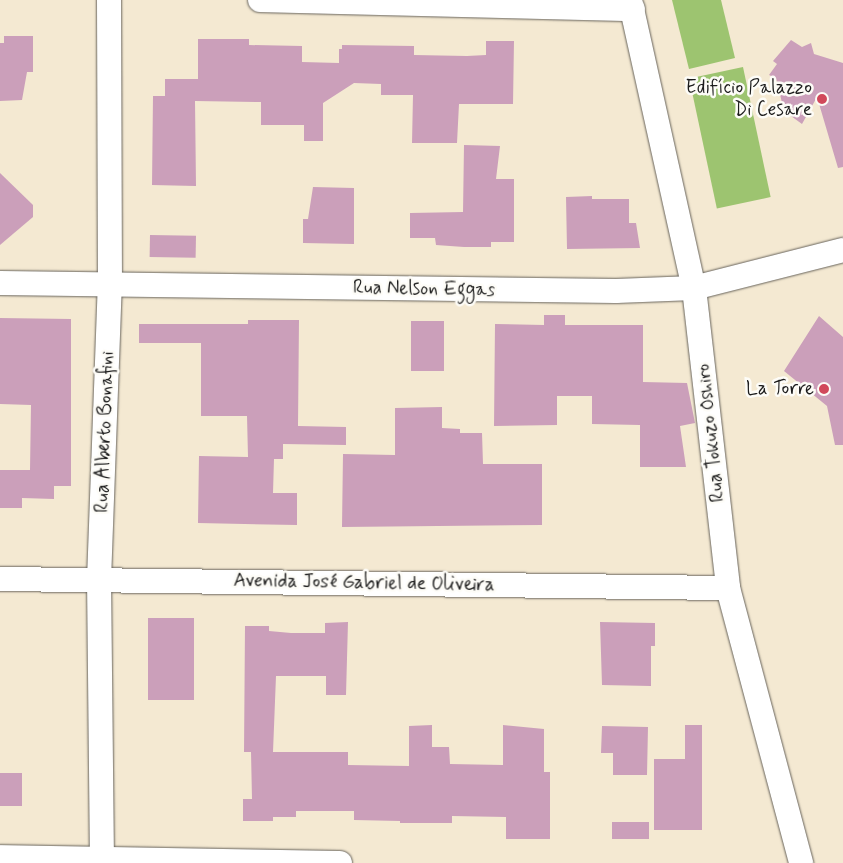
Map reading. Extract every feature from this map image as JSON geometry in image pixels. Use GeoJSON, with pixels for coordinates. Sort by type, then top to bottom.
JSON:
{"type":"FeatureCollection","features":[{"type":"Feature","properties":{"kind":"street","name":"Rua Alberto Bonafini"},"geometry":{"type":"LineString","coordinates":[[102,860],[99,580],[110,286],[109,0]]}},
{"type":"Feature","properties":{"kind":"street"},"geometry":{"type":"LineString","coordinates":[[260,0],[631,5]]}},
{"type":"Feature","properties":{"kind":"street","name":"Rua Tokuzo Oshiro"},"geometry":{"type":"LineString","coordinates":[[631,5],[694,288],[728,588],[800,863]]}},
{"type":"Feature","properties":{"kind":"street","name":"Rua Nelson Eggas"},"geometry":{"type":"LineString","coordinates":[[0,283],[616,292],[694,288],[843,250]]}},
{"type":"Feature","properties":{"kind":"street","name":"Avenida José Gabriel de Oliveira"},"geometry":{"type":"LineString","coordinates":[[0,579],[728,588]]}},
{"type":"Feature","properties":{"kind":"street"},"geometry":{"type":"LineString","coordinates":[[0,857],[340,863]]}},
{"type":"Feature","properties":{"kind":"green space"},"geometry":{"type":"Polygon","coordinates":[[[672,0],[721,0],[735,58],[689,69],[672,0]]]}},
{"type":"Feature","properties":{"kind":"green space"},"geometry":{"type":"Polygon","coordinates":[[[743,67],[771,197],[717,209],[689,78],[743,67]]]}},
{"type":"Feature","properties":{"kind":"building"},"geometry":{"type":"Polygon","coordinates":[[[4,36],[33,36],[33,72],[27,72],[22,100],[0,101],[0,43],[4,43],[4,36]]]}},
{"type":"Feature","properties":{"kind":"building"},"geometry":{"type":"Polygon","coordinates":[[[198,39],[249,39],[249,45],[302,46],[302,62],[339,63],[339,49],[342,49],[342,45],[414,46],[414,55],[467,56],[486,55],[486,41],[514,41],[513,104],[459,104],[457,143],[412,143],[413,95],[381,95],[381,84],[354,83],[323,103],[323,141],[304,141],[304,125],[261,125],[261,102],[195,101],[196,186],[152,185],[153,96],[165,96],[165,79],[198,79],[198,39]]]}},
{"type":"Feature","properties":{"kind":"building","name":"Edifício Palazzo Di Cesare"},"geometry":{"type":"Polygon","coordinates":[[[791,40],[802,47],[811,43],[814,54],[843,63],[843,167],[838,168],[817,97],[802,124],[784,111],[776,78],[769,75],[777,64],[773,61],[791,40]]]}},
{"type":"Feature","properties":{"kind":"building"},"geometry":{"type":"Polygon","coordinates":[[[464,145],[500,146],[496,179],[514,179],[514,242],[491,242],[491,247],[464,247],[436,245],[435,238],[410,238],[410,213],[463,212],[464,145]]]}},
{"type":"Feature","properties":{"kind":"building"},"geometry":{"type":"Polygon","coordinates":[[[0,173],[33,205],[33,217],[0,245],[0,173]]]}},
{"type":"Feature","properties":{"kind":"building"},"geometry":{"type":"Polygon","coordinates":[[[313,187],[354,188],[354,244],[303,243],[303,219],[308,219],[313,187]]]}},
{"type":"Feature","properties":{"kind":"building"},"geometry":{"type":"Polygon","coordinates":[[[592,196],[592,199],[629,199],[629,223],[636,223],[640,248],[567,249],[566,197],[592,196]]]}},
{"type":"Feature","properties":{"kind":"building"},"geometry":{"type":"Polygon","coordinates":[[[150,235],[196,236],[196,258],[150,257],[150,235]]]}},
{"type":"Feature","properties":{"kind":"building"},"geometry":{"type":"Polygon","coordinates":[[[544,315],[565,315],[565,325],[643,325],[643,382],[687,383],[695,423],[680,426],[686,467],[640,467],[640,425],[592,424],[592,396],[557,396],[557,425],[494,426],[495,324],[544,325],[544,315]]]}},
{"type":"Feature","properties":{"kind":"building","name":"La Torre"},"geometry":{"type":"Polygon","coordinates":[[[819,316],[843,337],[843,445],[835,445],[827,406],[784,371],[819,316]]]}},
{"type":"Feature","properties":{"kind":"building"},"geometry":{"type":"Polygon","coordinates":[[[0,318],[71,319],[71,486],[54,486],[54,499],[22,498],[22,508],[0,508],[0,470],[30,470],[31,405],[0,404],[0,318]]]}},
{"type":"Feature","properties":{"kind":"building"},"geometry":{"type":"Polygon","coordinates":[[[248,320],[299,320],[298,426],[346,427],[346,445],[283,444],[283,459],[274,459],[273,493],[297,493],[297,525],[198,523],[199,456],[248,457],[247,416],[201,416],[201,343],[139,343],[139,324],[248,324],[248,320]]]}},
{"type":"Feature","properties":{"kind":"building"},"geometry":{"type":"Polygon","coordinates":[[[411,321],[444,321],[444,371],[411,371],[411,321]]]}},
{"type":"Feature","properties":{"kind":"building"},"geometry":{"type":"Polygon","coordinates":[[[442,407],[442,428],[460,429],[460,433],[482,433],[483,464],[542,464],[542,525],[342,527],[343,454],[395,455],[395,408],[442,407]]]}},
{"type":"Feature","properties":{"kind":"building"},"geometry":{"type":"Polygon","coordinates":[[[148,618],[194,618],[194,700],[148,700],[148,618]]]}},
{"type":"Feature","properties":{"kind":"building"},"geometry":{"type":"Polygon","coordinates":[[[348,622],[346,695],[326,695],[326,676],[276,676],[273,752],[348,752],[348,765],[409,766],[409,726],[432,725],[432,747],[449,747],[450,764],[503,765],[503,725],[544,729],[544,772],[550,772],[550,839],[506,839],[506,817],[452,816],[452,823],[400,823],[400,821],[354,820],[354,811],[296,811],[296,817],[273,817],[273,821],[243,821],[243,799],[252,799],[251,752],[244,752],[245,626],[269,626],[269,631],[291,633],[325,633],[325,623],[348,622]]]}},
{"type":"Feature","properties":{"kind":"building"},"geometry":{"type":"Polygon","coordinates":[[[600,622],[655,623],[655,646],[651,646],[651,686],[602,685],[600,622]]]}},
{"type":"Feature","properties":{"kind":"building"},"geometry":{"type":"Polygon","coordinates":[[[685,725],[702,725],[702,830],[654,830],[654,759],[685,759],[685,725]]]}},
{"type":"Feature","properties":{"kind":"building"},"geometry":{"type":"Polygon","coordinates":[[[602,726],[648,727],[647,775],[613,775],[613,753],[601,753],[602,726]]]}},
{"type":"Feature","properties":{"kind":"building"},"geometry":{"type":"Polygon","coordinates":[[[0,773],[22,773],[22,806],[0,806],[0,773]]]}},
{"type":"Feature","properties":{"kind":"building"},"geometry":{"type":"Polygon","coordinates":[[[612,822],[649,822],[649,839],[612,839],[612,822]]]}},
{"type":"Feature","properties":{"kind":"place","name":"Edifício Palazzo Di Cesare"},"geometry":{"type":"Point","coordinates":[822,99]}},
{"type":"Feature","properties":{"kind":"place","name":"La Torre"},"geometry":{"type":"Point","coordinates":[824,389]}}]}
